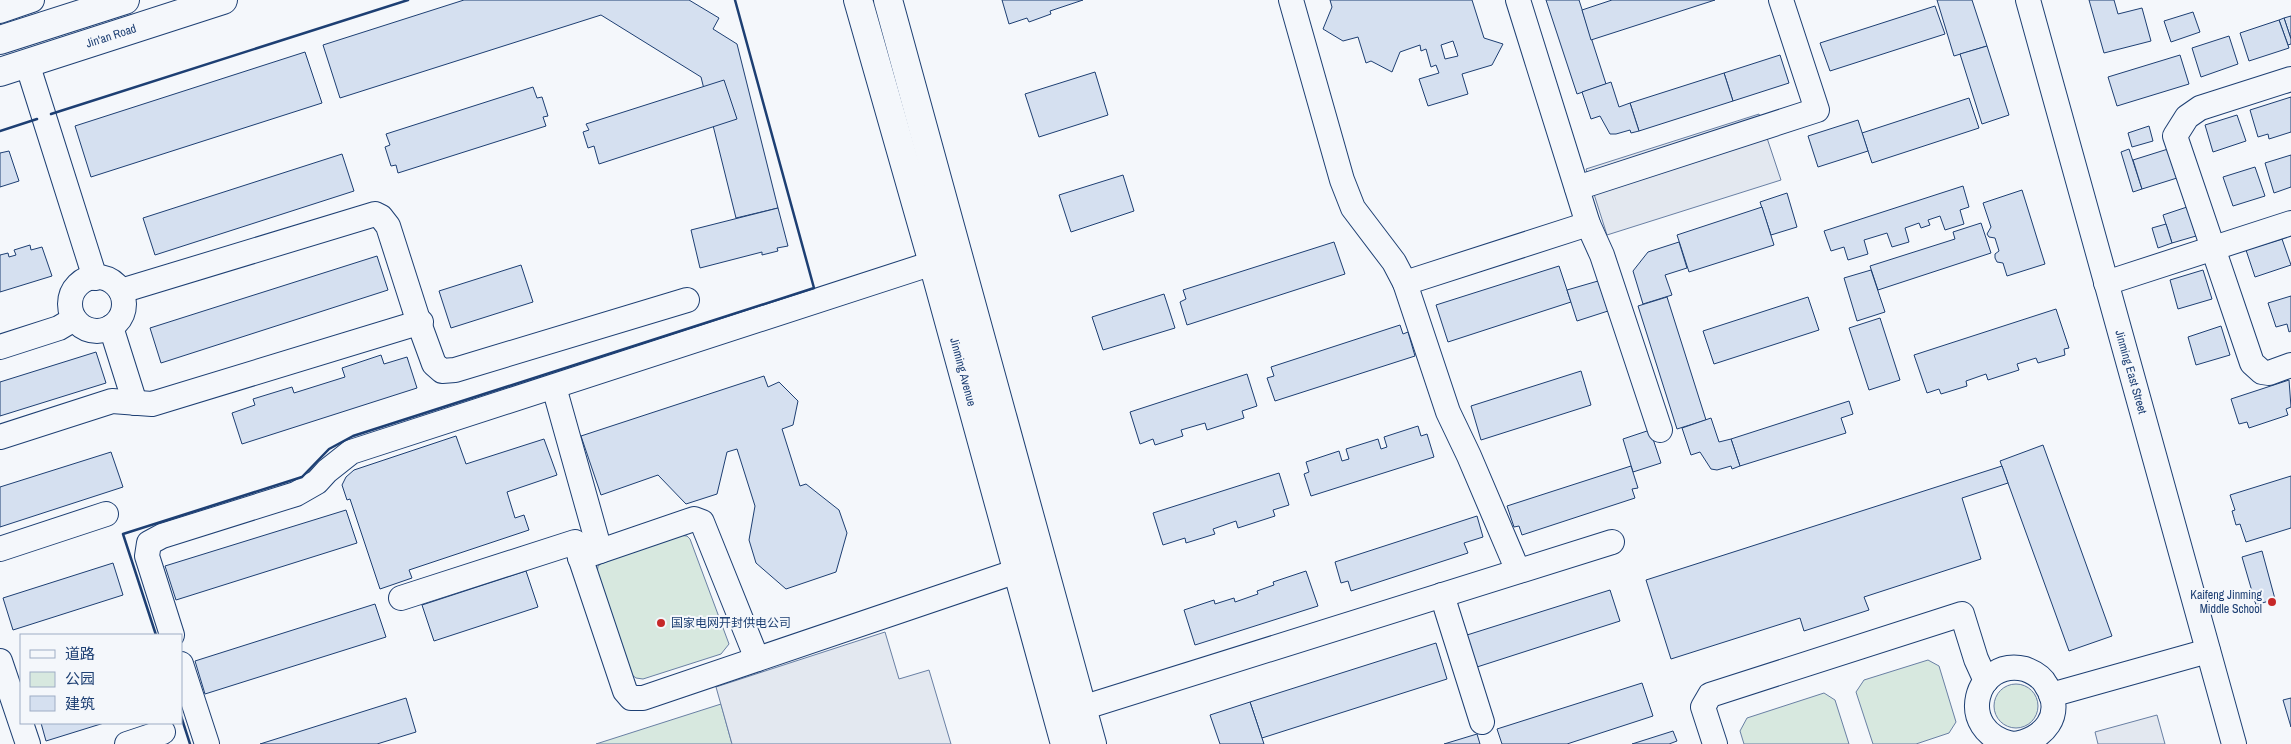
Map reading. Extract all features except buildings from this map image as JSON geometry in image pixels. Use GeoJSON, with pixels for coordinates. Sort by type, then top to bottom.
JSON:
{"type":"FeatureCollection","features":[{"type":"Feature","properties":{"kind":"main road"},"geometry":{"type":"LineString","coordinates":[[0,40],[124,0]]}},
{"type":"Feature","properties":{"kind":"main road","name":"Jin'an Road"},"geometry":{"type":"LineString","coordinates":[[0,72],[223,0]]}},
{"type":"Feature","properties":{"kind":"main road","name":"Jinming Avenue"},"geometry":{"type":"LineString","coordinates":[[858,0],[933,263],[1065,744]]}},
{"type":"Feature","properties":{"kind":"main road","name":"Jinming Avenue"},"geometry":{"type":"LineString","coordinates":[[888,0],[1092,744]]}},
{"type":"Feature","properties":{"kind":"street"},"geometry":{"type":"LineString","coordinates":[[0,11],[32,0]]}},
{"type":"Feature","properties":{"kind":"street"},"geometry":{"type":"LineString","coordinates":[[1291,0],[1342,180],[1353,208],[1394,262],[1405,284],[1448,412],[1469,456],[1518,572]]}},
{"type":"Feature","properties":{"kind":"street"},"geometry":{"type":"LineString","coordinates":[[1518,0],[1576,188],[1588,224],[1602,255],[1660,430]]}},
{"type":"Feature","properties":{"kind":"street"},"geometry":{"type":"LineString","coordinates":[[1576,188],[1817,110],[1782,0]]}},
{"type":"Feature","properties":{"kind":"street","name":"Jinming East Street"},"geometry":{"type":"LineString","coordinates":[[2028,0],[2234,744]]}},
{"type":"Feature","properties":{"kind":"street"},"geometry":{"type":"LineString","coordinates":[[27,63],[95,278]]}},
{"type":"Feature","properties":{"kind":"street"},"geometry":{"type":"LineString","coordinates":[[2291,80],[2200,108],[2187,116],[2176,136],[2252,363],[2262,372],[2269,373],[2291,365]]}},
{"type":"Feature","properties":{"kind":"street"},"geometry":{"type":"LineString","coordinates":[[121,291],[374,214],[381,217],[388,226],[434,364],[442,371],[455,370],[687,300]]}},
{"type":"Feature","properties":{"kind":"street"},"geometry":{"type":"LineString","coordinates":[[2106,283],[2291,223]]}},
{"type":"Feature","properties":{"kind":"street"},"geometry":{"type":"LineString","coordinates":[[1405,284],[1588,224]]}},
{"type":"Feature","properties":{"kind":"street"},"geometry":{"type":"LineString","coordinates":[[172,634],[147,556],[149,543],[162,536],[296,494],[317,482],[327,471],[351,452],[933,263]]}},
{"type":"Feature","properties":{"kind":"street"},"geometry":{"type":"LineString","coordinates":[[88,278],[95,278],[109,280],[121,291],[124,299],[121,315],[111,327],[99,331],[89,330],[81,326],[74,320],[70,311],[72,292],[79,283],[88,278]]}},
{"type":"Feature","properties":{"kind":"street"},"geometry":{"type":"LineString","coordinates":[[0,347],[59,328],[74,320]]}},
{"type":"Feature","properties":{"kind":"street"},"geometry":{"type":"LineString","coordinates":[[0,437],[112,401],[152,404],[420,323]]}},
{"type":"Feature","properties":{"kind":"street"},"geometry":{"type":"LineString","coordinates":[[111,327],[135,403]]}},
{"type":"Feature","properties":{"kind":"street"},"geometry":{"type":"LineString","coordinates":[[554,387],[590,555],[625,691],[631,698],[643,698],[1017,571]]}},
{"type":"Feature","properties":{"kind":"street"},"geometry":{"type":"LineString","coordinates":[[0,549],[106,514]]}},
{"type":"Feature","properties":{"kind":"street"},"geometry":{"type":"LineString","coordinates":[[590,555],[694,519],[702,522],[756,660]]}},
{"type":"Feature","properties":{"kind":"street"},"geometry":{"type":"LineString","coordinates":[[401,598],[575,542],[590,555]]}},
{"type":"Feature","properties":{"kind":"street"},"geometry":{"type":"LineString","coordinates":[[1082,708],[1612,542]]}},
{"type":"Feature","properties":{"kind":"street"},"geometry":{"type":"LineString","coordinates":[[1442,595],[1482,722]]}},
{"type":"Feature","properties":{"kind":"street"},"geometry":{"type":"LineString","coordinates":[[1715,744],[1703,707],[1710,695],[1962,614],[1976,659],[1986,681]]}},
{"type":"Feature","properties":{"kind":"street"},"geometry":{"type":"LineString","coordinates":[[2051,695],[2208,651]]}},
{"type":"Feature","properties":{"kind":"street"},"geometry":{"type":"LineString","coordinates":[[0,661],[20,720]]}},
{"type":"Feature","properties":{"kind":"street"},"geometry":{"type":"LineString","coordinates":[[182,667],[206,744]]}},
{"type":"Feature","properties":{"kind":"street"},"geometry":{"type":"LineString","coordinates":[[2018,668],[2038,675],[2045,682],[2051,695],[2053,711],[2044,731],[2035,738],[1999,743],[1983,727],[1978,716],[1976,704],[1978,694],[1986,681],[1998,671],[2018,668]]}},
{"type":"Feature","properties":{"kind":"street"},"geometry":{"type":"LineString","coordinates":[[21,724],[28,744]]}},
{"type":"Feature","properties":{"kind":"street"},"geometry":{"type":"LineString","coordinates":[[128,744],[163,732]]}},
{"type":"Feature","properties":{"kind":"green space"},"geometry":{"type":"Polygon","coordinates":[[[678,535],[687,536],[690,539],[729,644],[721,654],[643,679],[636,678],[631,674],[597,575],[598,566],[606,560],[678,535]]]}},
{"type":"Feature","properties":{"kind":"green space"},"geometry":{"type":"Polygon","coordinates":[[[1928,660],[1939,666],[1956,722],[1949,733],[1916,744],[1873,744],[1856,692],[1864,680],[1928,660]]]}},
{"type":"Feature","properties":{"kind":"green space"},"geometry":{"type":"Polygon","coordinates":[[[2020,684],[2032,690],[2037,697],[2037,715],[2032,722],[2025,727],[2012,728],[2000,722],[1995,715],[1994,702],[2000,690],[2007,685],[2020,684]]]}},
{"type":"Feature","properties":{"kind":"green space"},"geometry":{"type":"Polygon","coordinates":[[[1824,693],[1835,700],[1849,744],[1744,744],[1740,731],[1747,718],[1824,693]]]}},
{"type":"Feature","properties":{"kind":"green space"},"geometry":{"type":"Polygon","coordinates":[[[721,704],[732,744],[596,744],[721,704]]]}},
{"type":"Feature","properties":{"kind":"shaded area"},"geometry":{"type":"Polygon","coordinates":[[[1759,114],[1781,180],[1607,235],[1586,169],[1759,114]]]}},
{"type":"Feature","properties":{"kind":"shaded area"},"geometry":{"type":"Polygon","coordinates":[[[885,632],[899,679],[929,670],[951,744],[732,744],[716,687],[885,632]]]}},
{"type":"Feature","properties":{"kind":"shaded area"},"geometry":{"type":"Polygon","coordinates":[[[2157,715],[2165,744],[2098,744],[2095,732],[2157,715]]]}},
{"type":"Feature","properties":{"kind":"wall"},"geometry":{"type":"LineString","coordinates":[[51,114],[408,0]]}},
{"type":"Feature","properties":{"kind":"wall"},"geometry":{"type":"LineString","coordinates":[[156,634],[123,534],[302,477],[329,449],[353,436],[814,288],[735,0]]}},
{"type":"Feature","properties":{"kind":"wall"},"geometry":{"type":"LineString","coordinates":[[0,131],[37,119]]}},
{"type":"Feature","properties":{"kind":"wall"},"geometry":{"type":"LineString","coordinates":[[182,719],[190,744]]}},
{"type":"Feature","properties":{"kind":"place","name":"Kaifeng Jinming Middle School"},"geometry":{"type":"Point","coordinates":[2272,602]}},
{"type":"Feature","properties":{"kind":"place","name":"国家电网开封供电公司"},"geometry":{"type":"Point","coordinates":[661,623]}}]}
